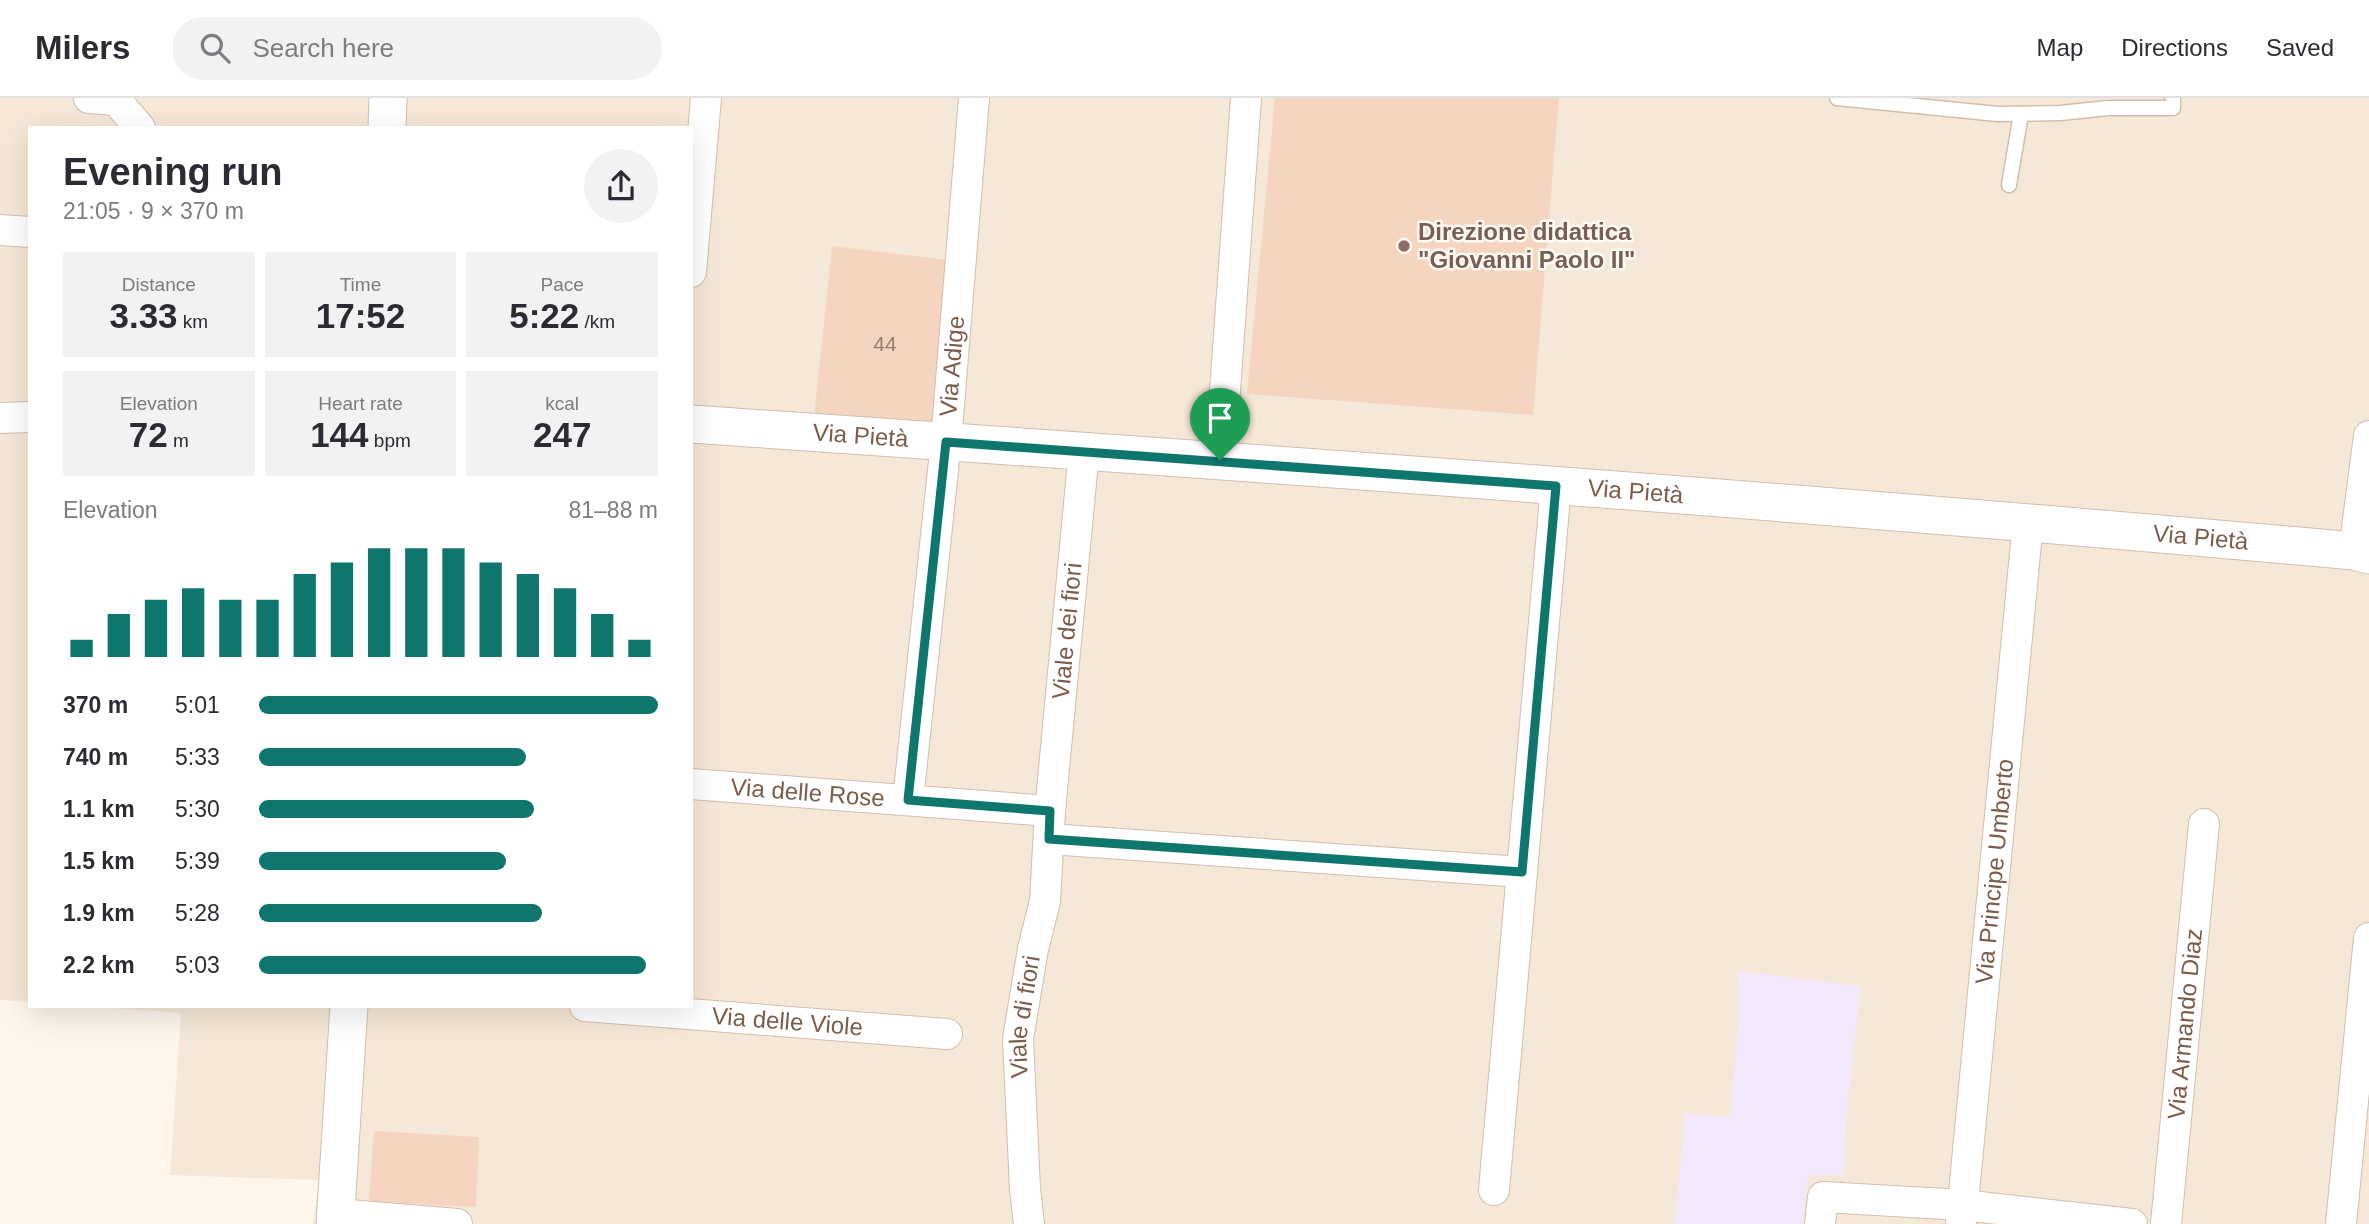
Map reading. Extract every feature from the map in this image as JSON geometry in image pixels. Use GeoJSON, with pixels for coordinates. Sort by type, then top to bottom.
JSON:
{"type":"FeatureCollection","features":[{"type":"Feature","properties":{"kind":"street"},"geometry":{"type":"LineString","coordinates":[[89,98],[116,100],[138,126]]}},
{"type":"Feature","properties":{"kind":"street"},"geometry":{"type":"LineString","coordinates":[[387,126],[388,98]]}},
{"type":"Feature","properties":{"kind":"street"},"geometry":{"type":"LineString","coordinates":[[693,249],[706,98]]}},
{"type":"Feature","properties":{"kind":"street","name":"Via Adige"},"geometry":{"type":"LineString","coordinates":[[908,800],[946,442],[974,98]]}},
{"type":"Feature","properties":{"kind":"street"},"geometry":{"type":"LineString","coordinates":[[1220,460],[1247,98]]}},
{"type":"Feature","properties":{"kind":"street"},"geometry":{"type":"LineString","coordinates":[[0,230],[28,232]]}},
{"type":"Feature","properties":{"kind":"street"},"geometry":{"type":"LineString","coordinates":[[0,418],[28,417]]}},
{"type":"Feature","properties":{"kind":"street","name":"Via Pietà"},"geometry":{"type":"LineString","coordinates":[[693,424],[1220,460],[2028,522],[2361,553]]}},
{"type":"Feature","properties":{"kind":"street"},"geometry":{"type":"LineString","coordinates":[[2361,553],[2369,436]]}},
{"type":"Feature","properties":{"kind":"street","name":"Viale dei fiori"},"geometry":{"type":"LineString","coordinates":[[1050,825],[1084,451]]}},
{"type":"Feature","properties":{"kind":"street"},"geometry":{"type":"LineString","coordinates":[[1494,1190],[1556,486]]}},
{"type":"Feature","properties":{"kind":"street","name":"Via Principe Umberto"},"geometry":{"type":"LineString","coordinates":[[1962,1214],[2028,522]]}},
{"type":"Feature","properties":{"kind":"street","name":"Via delle Rose"},"geometry":{"type":"LineString","coordinates":[[693,784],[908,800],[1050,825],[1522,872]]}},
{"type":"Feature","properties":{"kind":"street","name":"Via Armando Diaz"},"geometry":{"type":"LineString","coordinates":[[2166,1224],[2204,824]]}},
{"type":"Feature","properties":{"kind":"street","name":"Viale di fiori"},"geometry":{"type":"LineString","coordinates":[[1029,1224],[1018,1039],[1033,948],[1045,901],[1050,825]]}},
{"type":"Feature","properties":{"kind":"street"},"geometry":{"type":"LineString","coordinates":[[2341,1224],[2369,938]]}},
{"type":"Feature","properties":{"kind":"street"},"geometry":{"type":"LineString","coordinates":[[349,1008],[336,1219],[457,1224]]}},
{"type":"Feature","properties":{"kind":"street","name":"Via delle Viole"},"geometry":{"type":"LineString","coordinates":[[611,1008],[947,1034]]}},
{"type":"Feature","properties":{"kind":"street"},"geometry":{"type":"LineString","coordinates":[[1820,1224],[1823,1197],[1962,1214],[2132,1224]]}},
{"type":"Feature","properties":{"kind":"lane"},"geometry":{"type":"LineString","coordinates":[[1837,98],[2021,114],[2108,108],[2173,108],[2174,98]]}},
{"type":"Feature","properties":{"kind":"lane"},"geometry":{"type":"LineString","coordinates":[[2009,185],[2021,114]]}},
{"type":"Feature","properties":{"kind":"shaded area"},"geometry":{"type":"Polygon","coordinates":[[[0,98],[2369,98],[2369,1224],[313,1224],[319,1180],[170,1175],[181,1013],[115,1008],[693,1008],[693,126],[28,126],[28,1002],[0,1000],[0,98]]]}},
{"type":"Feature","properties":{"kind":"shaded area"},"geometry":{"type":"Polygon","coordinates":[[[1738,971],[1861,986],[1847,1109],[1844,1175],[1808,1175],[1803,1224],[1675,1224],[1685,1113],[1730,1117],[1739,1016],[1738,971]]]}},
{"type":"Feature","properties":{"kind":"building","name":"Direzione didattica \"Giovanni Paolo II\""},"geometry":{"type":"Polygon","coordinates":[[[1275,98],[1559,98],[1533,415],[1247,394],[1275,98]]]}},
{"type":"Feature","properties":{"kind":"building"},"geometry":{"type":"Polygon","coordinates":[[[832,246],[955,261],[942,432],[813,427],[832,246]]]}},
{"type":"Feature","properties":{"kind":"building"},"geometry":{"type":"Polygon","coordinates":[[[374,1131],[479,1137],[476,1207],[369,1202],[374,1131]]]}},
{"type":"Feature","properties":{"kind":"place","name":"Direzione didattica \"Giovanni Paolo II\""},"geometry":{"type":"Point","coordinates":[1404,246]}},
{"type":"Feature","properties":{"kind":"route"},"geometry":{"type":"LineString","coordinates":[[946,442],[1220,460],[1556,486],[1522,872],[1049,839],[1050,811],[908,800],[946,442]]}}]}
